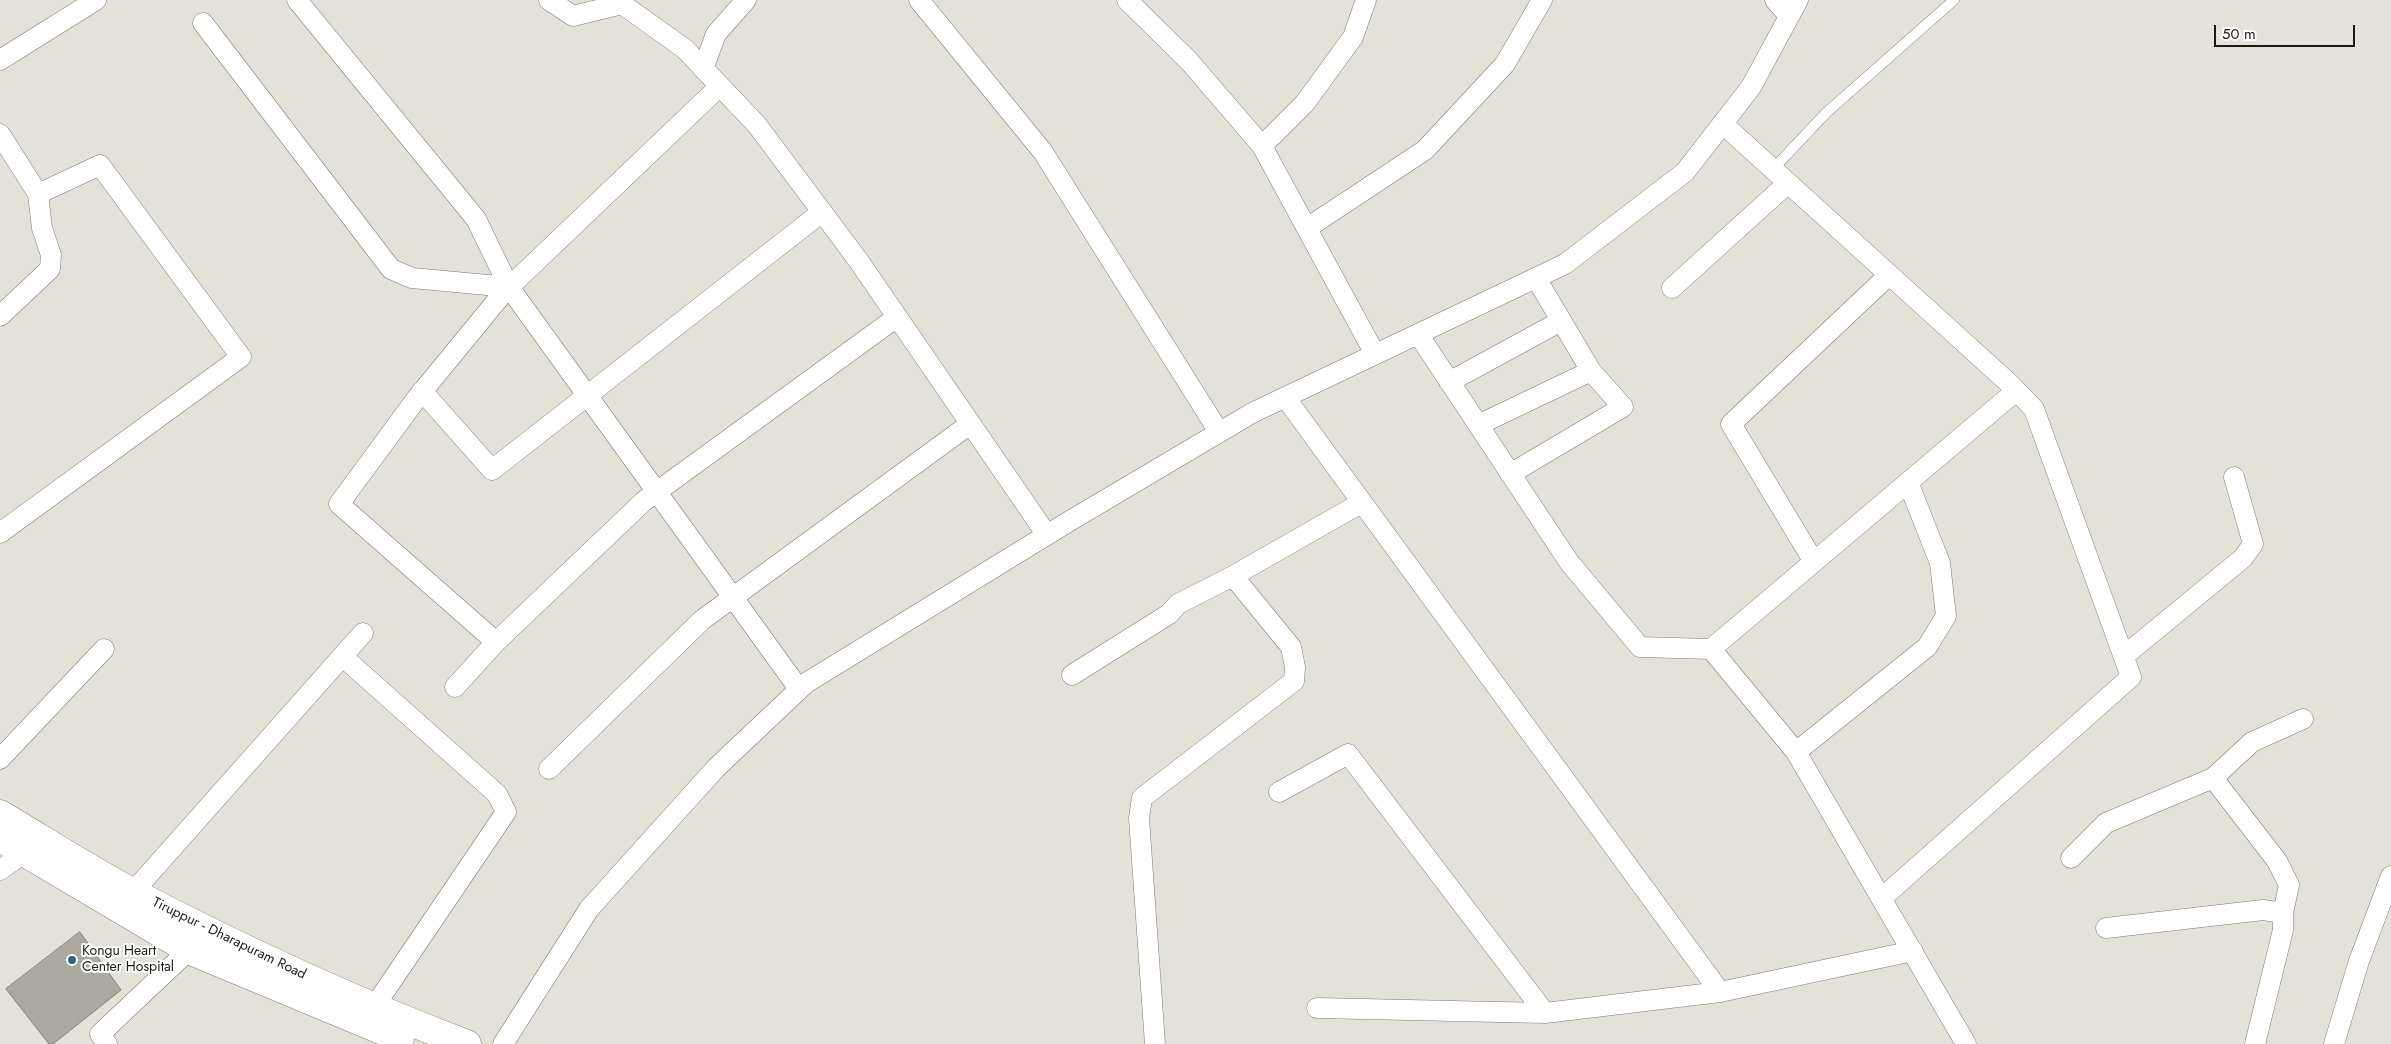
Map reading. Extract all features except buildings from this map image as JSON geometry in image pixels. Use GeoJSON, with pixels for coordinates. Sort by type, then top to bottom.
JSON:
{"type":"FeatureCollection","features":[{"type":"Feature","properties":{"kind":"highway","name":"Tiruppur - Dharapuram Road"},"geometry":{"type":"LineString","coordinates":[[0,814],[125,900],[293,970],[374,1007],[467,1044]]}},
{"type":"Feature","properties":{"kind":"highway"},"geometry":{"type":"LineString","coordinates":[[0,838],[24,853],[125,900],[189,950],[415,1044]]}},
{"type":"Feature","properties":{"kind":"street"},"geometry":{"type":"LineString","coordinates":[[0,60],[96,0]]}},
{"type":"Feature","properties":{"kind":"street"},"geometry":{"type":"LineString","coordinates":[[297,0],[476,220],[509,287],[799,689]]}},
{"type":"Feature","properties":{"kind":"street"},"geometry":{"type":"LineString","coordinates":[[549,0],[573,16],[606,4],[622,4],[685,49],[757,125],[897,317],[1047,535]]}},
{"type":"Feature","properties":{"kind":"street"},"geometry":{"type":"LineString","coordinates":[[704,69],[716,34],[746,0]]}},
{"type":"Feature","properties":{"kind":"street"},"geometry":{"type":"LineString","coordinates":[[919,0],[1043,152],[1219,432]]}},
{"type":"Feature","properties":{"kind":"street"},"geometry":{"type":"LineString","coordinates":[[1127,0],[1189,61],[1262,146],[1375,354]]}},
{"type":"Feature","properties":{"kind":"street"},"geometry":{"type":"LineString","coordinates":[[1262,146],[1305,103],[1352,37],[1366,0]]}},
{"type":"Feature","properties":{"kind":"street"},"geometry":{"type":"LineString","coordinates":[[1306,228],[1424,150],[1505,64],[1542,0]]}},
{"type":"Feature","properties":{"kind":"street"},"geometry":{"type":"LineString","coordinates":[[503,1044],[589,909],[716,768],[806,683],[1047,535],[1252,413],[1565,264],[1685,172],[1751,87],[1794,8],[1775,0]]}},
{"type":"Feature","properties":{"kind":"street"},"geometry":{"type":"LineString","coordinates":[[203,23],[391,268],[412,278],[509,287]]}},
{"type":"Feature","properties":{"kind":"street"},"geometry":{"type":"LineString","coordinates":[[496,642],[339,504],[422,392],[509,287],[720,86]]}},
{"type":"Feature","properties":{"kind":"street"},"geometry":{"type":"LineString","coordinates":[[1723,124],[2034,409],[2131,677],[1882,898]]}},
{"type":"Feature","properties":{"kind":"street"},"geometry":{"type":"LineString","coordinates":[[0,134],[38,194],[42,228],[51,255],[50,269],[0,316]]}},
{"type":"Feature","properties":{"kind":"street"},"geometry":{"type":"LineString","coordinates":[[0,533],[241,357],[100,165],[38,194]]}},
{"type":"Feature","properties":{"kind":"street"},"geometry":{"type":"LineString","coordinates":[[1672,288],[1788,183]]}},
{"type":"Feature","properties":{"kind":"street"},"geometry":{"type":"LineString","coordinates":[[422,392],[492,470],[822,212]]}},
{"type":"Feature","properties":{"kind":"street"},"geometry":{"type":"LineString","coordinates":[[1814,562],[1730,424],[1889,275]]}},
{"type":"Feature","properties":{"kind":"street"},"geometry":{"type":"LineString","coordinates":[[1510,474],[1623,407],[1592,371],[1536,278]]}},
{"type":"Feature","properties":{"kind":"street"},"geometry":{"type":"LineString","coordinates":[[455,687],[496,642],[644,501],[897,317]]}},
{"type":"Feature","properties":{"kind":"street"},"geometry":{"type":"LineString","coordinates":[[1450,382],[1561,321]]}},
{"type":"Feature","properties":{"kind":"street"},"geometry":{"type":"LineString","coordinates":[[1418,334],[1568,562],[1640,647],[1711,650],[2016,391]]}},
{"type":"Feature","properties":{"kind":"street"},"geometry":{"type":"LineString","coordinates":[[1478,425],[1592,371]]}},
{"type":"Feature","properties":{"kind":"street"},"geometry":{"type":"LineString","coordinates":[[1285,398],[1720,992]]}},
{"type":"Feature","properties":{"kind":"street"},"geometry":{"type":"LineString","coordinates":[[549,768],[702,620],[970,424]]}},
{"type":"Feature","properties":{"kind":"street"},"geometry":{"type":"LineString","coordinates":[[2124,656],[2244,558],[2253,544],[2234,477]]}},
{"type":"Feature","properties":{"kind":"street"},"geometry":{"type":"LineString","coordinates":[[1796,752],[1927,647],[1946,616],[1940,564],[1908,482]]}},
{"type":"Feature","properties":{"kind":"street"},"geometry":{"type":"LineString","coordinates":[[1072,675],[1170,614],[1178,604],[1233,576],[1361,503]]}},
{"type":"Feature","properties":{"kind":"street"},"geometry":{"type":"LineString","coordinates":[[1155,1044],[1139,818],[1142,798],[1294,681],[1295,668],[1291,647],[1233,576]]}},
{"type":"Feature","properties":{"kind":"street"},"geometry":{"type":"LineString","coordinates":[[125,900],[363,632]]}},
{"type":"Feature","properties":{"kind":"street"},"geometry":{"type":"LineString","coordinates":[[0,759],[104,649]]}},
{"type":"Feature","properties":{"kind":"street"},"geometry":{"type":"LineString","coordinates":[[1711,650],[1796,752],[1966,1044]]}},
{"type":"Feature","properties":{"kind":"street"},"geometry":{"type":"LineString","coordinates":[[342,656],[497,794],[506,812],[374,1007]]}},
{"type":"Feature","properties":{"kind":"street"},"geometry":{"type":"LineString","coordinates":[[2071,858],[2106,823],[2213,778],[2252,742],[2303,719]]}},
{"type":"Feature","properties":{"kind":"street"},"geometry":{"type":"LineString","coordinates":[[1279,792],[1348,754],[1545,1014]]}},
{"type":"Feature","properties":{"kind":"street"},"geometry":{"type":"LineString","coordinates":[[2213,778],[2277,861],[2289,886],[2283,913],[2283,930],[2255,1044]]}},
{"type":"Feature","properties":{"kind":"street"},"geometry":{"type":"LineString","coordinates":[[0,870],[24,853]]}},
{"type":"Feature","properties":{"kind":"street"},"geometry":{"type":"LineString","coordinates":[[2334,1044],[2359,961],[2385,904],[2391,876]]}},
{"type":"Feature","properties":{"kind":"street"},"geometry":{"type":"LineString","coordinates":[[2106,928],[2263,910],[2283,913]]}},
{"type":"Feature","properties":{"kind":"street"},"geometry":{"type":"LineString","coordinates":[[107,1044],[100,1034],[189,950]]}},
{"type":"Feature","properties":{"kind":"street"},"geometry":{"type":"LineString","coordinates":[[1317,1008],[1545,1014],[1720,992],[1913,952]]}},
{"type":"Feature","properties":{"kind":"lane"},"geometry":{"type":"LineString","coordinates":[[1773,169],[1820,118],[1954,0]]}},
{"type":"Feature","properties":{"kind":"place","name":"Kongu Heart Center Hospital"},"geometry":{"type":"Point","coordinates":[72,960]}}]}
